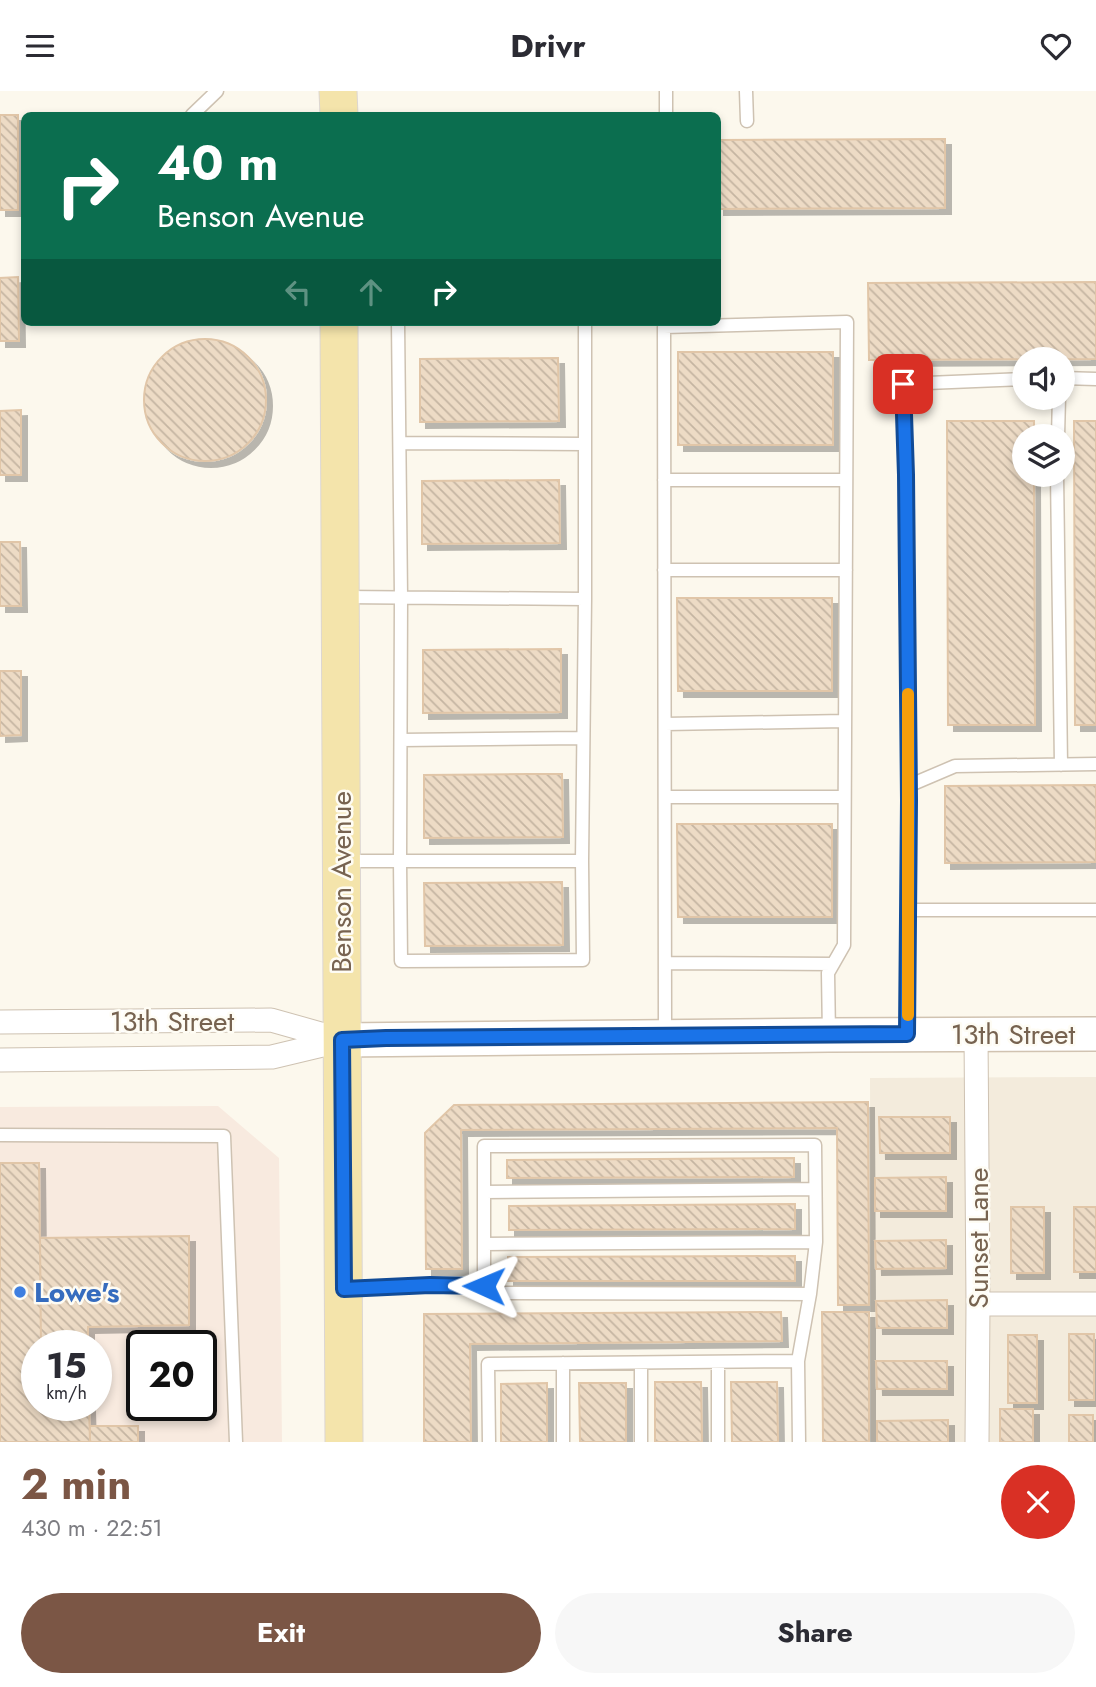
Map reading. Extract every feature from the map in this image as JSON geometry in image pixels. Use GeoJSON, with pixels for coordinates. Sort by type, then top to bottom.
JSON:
{"type":"FeatureCollection","features":[{"type":"Feature","properties":{"kind":"main road"},"geometry":{"type":"LineString","coordinates":[[338,91],[339,112]]}},
{"type":"Feature","properties":{"kind":"main road","name":"Benson Avenue"},"geometry":{"type":"LineString","coordinates":[[339,326],[345,1442]]}},
{"type":"Feature","properties":{"kind":"street","name":"13th Street"},"geometry":{"type":"LineString","coordinates":[[0,1022],[271,1020],[342,1040]]}},
{"type":"Feature","properties":{"kind":"street","name":"Sunset Lane"},"geometry":{"type":"LineString","coordinates":[[976,1034],[978,1442]]}},
{"type":"Feature","properties":{"kind":"street","name":"13th Street"},"geometry":{"type":"LineString","coordinates":[[0,1060],[272,1057],[342,1040],[386,1038],[1096,1034]]}},
{"type":"Feature","properties":{"kind":"street"},"geometry":{"type":"LineString","coordinates":[[978,1304],[1096,1304]]}},
{"type":"Feature","properties":{"kind":"lane"},"geometry":{"type":"LineString","coordinates":[[195,112],[217,91]]}},
{"type":"Feature","properties":{"kind":"lane"},"geometry":{"type":"LineString","coordinates":[[666,91],[666,112]]}},
{"type":"Feature","properties":{"kind":"lane"},"geometry":{"type":"LineString","coordinates":[[746,91],[747,121]]}},
{"type":"Feature","properties":{"kind":"lane"},"geometry":{"type":"LineString","coordinates":[[721,325],[847,322],[844,945],[828,973],[829,1035]]}},
{"type":"Feature","properties":{"kind":"lane"},"geometry":{"type":"LineString","coordinates":[[398,326],[401,961],[583,960],[585,326]]}},
{"type":"Feature","properties":{"kind":"lane"},"geometry":{"type":"LineString","coordinates":[[665,1037],[664,327],[701,326]]}},
{"type":"Feature","properties":{"kind":"lane"},"geometry":{"type":"LineString","coordinates":[[1075,378],[1096,379]]}},
{"type":"Feature","properties":{"kind":"lane"},"geometry":{"type":"LineString","coordinates":[[907,1034],[909,910],[903,384],[1012,379]]}},
{"type":"Feature","properties":{"kind":"lane"},"geometry":{"type":"LineString","coordinates":[[400,443],[585,445]]}},
{"type":"Feature","properties":{"kind":"lane"},"geometry":{"type":"LineString","coordinates":[[664,480],[846,480]]}},
{"type":"Feature","properties":{"kind":"lane"},"geometry":{"type":"LineString","coordinates":[[1057,487],[1061,765]]}},
{"type":"Feature","properties":{"kind":"lane"},"geometry":{"type":"LineString","coordinates":[[664,570],[846,570]]}},
{"type":"Feature","properties":{"kind":"lane"},"geometry":{"type":"LineString","coordinates":[[340,597],[585,599]]}},
{"type":"Feature","properties":{"kind":"lane"},"geometry":{"type":"LineString","coordinates":[[665,724],[845,721]]}},
{"type":"Feature","properties":{"kind":"lane"},"geometry":{"type":"LineString","coordinates":[[401,740],[583,738]]}},
{"type":"Feature","properties":{"kind":"lane"},"geometry":{"type":"LineString","coordinates":[[908,786],[955,767],[1096,764]]}},
{"type":"Feature","properties":{"kind":"lane"},"geometry":{"type":"LineString","coordinates":[[665,797],[844,797]]}},
{"type":"Feature","properties":{"kind":"lane"},"geometry":{"type":"LineString","coordinates":[[341,861],[582,861]]}},
{"type":"Feature","properties":{"kind":"lane"},"geometry":{"type":"LineString","coordinates":[[909,910],[1096,910]]}},
{"type":"Feature","properties":{"kind":"lane"},"geometry":{"type":"LineString","coordinates":[[665,963],[833,964]]}},
{"type":"Feature","properties":{"kind":"lane"},"geometry":{"type":"LineString","coordinates":[[0,1135],[224,1136],[236,1442]]}},
{"type":"Feature","properties":{"kind":"lane"},"geometry":{"type":"LineString","coordinates":[[484,1286],[484,1146],[815,1145],[816,1242],[798,1361],[799,1442]]}},
{"type":"Feature","properties":{"kind":"lane"},"geometry":{"type":"LineString","coordinates":[[484,1192],[816,1189]]}},
{"type":"Feature","properties":{"kind":"lane"},"geometry":{"type":"LineString","coordinates":[[484,1244],[816,1242]]}},
{"type":"Feature","properties":{"kind":"lane"},"geometry":{"type":"LineString","coordinates":[[344,1289],[430,1285],[484,1286],[499,1293],[810,1294]]}},
{"type":"Feature","properties":{"kind":"lane"},"geometry":{"type":"LineString","coordinates":[[489,1442],[488,1364],[798,1361]]}},
{"type":"Feature","properties":{"kind":"lane"},"geometry":{"type":"LineString","coordinates":[[718,1362],[718,1442]]}},
{"type":"Feature","properties":{"kind":"lane"},"geometry":{"type":"LineString","coordinates":[[563,1363],[563,1442]]}},
{"type":"Feature","properties":{"kind":"lane"},"geometry":{"type":"LineString","coordinates":[[641,1363],[641,1442]]}},
{"type":"Feature","properties":{"kind":"shaded area"},"geometry":{"type":"Polygon","coordinates":[[[1096,1077],[1096,1442],[871,1442],[870,1078],[1096,1077]]]}},
{"type":"Feature","properties":{"kind":"shaded area"},"geometry":{"type":"Polygon","coordinates":[[[218,1106],[279,1158],[282,1442],[0,1442],[0,1107],[218,1106]]]}},
{"type":"Feature","properties":{"kind":"building"},"geometry":{"type":"Polygon","coordinates":[[[0,115],[18,115],[18,210],[0,210],[0,115]]]}},
{"type":"Feature","properties":{"kind":"building"},"geometry":{"type":"Polygon","coordinates":[[[945,139],[945,208],[721,209],[721,140],[945,139]]]}},
{"type":"Feature","properties":{"kind":"building"},"geometry":{"type":"Polygon","coordinates":[[[18,277],[19,341],[0,341],[0,278],[18,277]]]}},
{"type":"Feature","properties":{"kind":"building"},"geometry":{"type":"Polygon","coordinates":[[[1096,282],[1096,359],[1075,359],[1075,347],[1012,347],[1012,359],[869,360],[868,283],[1096,282]]]}},
{"type":"Feature","properties":{"kind":"building"},"geometry":{"type":"Polygon","coordinates":[[[205,339],[228,344],[248,357],[261,377],[266,400],[261,423],[248,443],[228,456],[205,461],[182,456],[162,443],[149,423],[144,400],[149,377],[162,357],[182,344],[205,339]]]}},
{"type":"Feature","properties":{"kind":"building"},"geometry":{"type":"Polygon","coordinates":[[[678,352],[833,352],[833,445],[678,445],[678,352]]]}},
{"type":"Feature","properties":{"kind":"building"},"geometry":{"type":"Polygon","coordinates":[[[558,358],[559,421],[420,422],[420,359],[558,358]]]}},
{"type":"Feature","properties":{"kind":"building"},"geometry":{"type":"Polygon","coordinates":[[[21,410],[21,475],[0,475],[0,411],[21,410]]]}},
{"type":"Feature","properties":{"kind":"building"},"geometry":{"type":"Polygon","coordinates":[[[947,421],[1034,421],[1034,424],[1012,424],[1012,487],[1034,487],[1035,725],[948,725],[947,421]]]}},
{"type":"Feature","properties":{"kind":"building"},"geometry":{"type":"Polygon","coordinates":[[[1074,421],[1096,421],[1096,725],[1075,725],[1074,421]]]}},
{"type":"Feature","properties":{"kind":"building"},"geometry":{"type":"Polygon","coordinates":[[[559,480],[560,543],[422,544],[422,481],[559,480]]]}},
{"type":"Feature","properties":{"kind":"building"},"geometry":{"type":"Polygon","coordinates":[[[0,542],[20,542],[21,606],[0,606],[0,542]]]}},
{"type":"Feature","properties":{"kind":"building"},"geometry":{"type":"Polygon","coordinates":[[[677,598],[832,598],[832,691],[678,691],[677,598]]]}},
{"type":"Feature","properties":{"kind":"building"},"geometry":{"type":"Polygon","coordinates":[[[561,649],[561,712],[423,713],[423,650],[561,649]]]}},
{"type":"Feature","properties":{"kind":"building"},"geometry":{"type":"Polygon","coordinates":[[[0,671],[21,671],[21,735],[0,736],[0,671]]]}},
{"type":"Feature","properties":{"kind":"building"},"geometry":{"type":"Polygon","coordinates":[[[562,774],[563,837],[424,838],[424,775],[562,774]]]}},
{"type":"Feature","properties":{"kind":"building"},"geometry":{"type":"Polygon","coordinates":[[[1096,785],[1096,862],[945,863],[945,786],[1096,785]]]}},
{"type":"Feature","properties":{"kind":"building"},"geometry":{"type":"Polygon","coordinates":[[[677,824],[832,824],[832,917],[678,917],[677,824]]]}},
{"type":"Feature","properties":{"kind":"building"},"geometry":{"type":"Polygon","coordinates":[[[562,882],[563,945],[425,946],[424,883],[562,882]]]}},
{"type":"Feature","properties":{"kind":"building"},"geometry":{"type":"Polygon","coordinates":[[[868,1102],[869,1305],[838,1305],[837,1128],[461,1130],[462,1269],[426,1269],[425,1133],[454,1105],[868,1102]]]}},
{"type":"Feature","properties":{"kind":"building"},"geometry":{"type":"Polygon","coordinates":[[[879,1117],[950,1117],[950,1153],[880,1153],[879,1117]]]}},
{"type":"Feature","properties":{"kind":"building"},"geometry":{"type":"Polygon","coordinates":[[[794,1158],[794,1177],[507,1178],[507,1160],[794,1158]]]}},
{"type":"Feature","properties":{"kind":"building","name":"Lowe's"},"geometry":{"type":"Polygon","coordinates":[[[0,1163],[39,1163],[41,1330],[21,1330],[21,1421],[89,1421],[90,1442],[0,1442],[0,1163]]]}},
{"type":"Feature","properties":{"kind":"building"},"geometry":{"type":"Polygon","coordinates":[[[946,1177],[946,1211],[875,1211],[875,1178],[946,1177]]]}},
{"type":"Feature","properties":{"kind":"building"},"geometry":{"type":"Polygon","coordinates":[[[795,1204],[795,1229],[509,1230],[509,1206],[795,1204]]]}},
{"type":"Feature","properties":{"kind":"building"},"geometry":{"type":"Polygon","coordinates":[[[1011,1207],[1044,1207],[1044,1273],[1011,1273],[1011,1207]]]}},
{"type":"Feature","properties":{"kind":"building"},"geometry":{"type":"Polygon","coordinates":[[[1074,1207],[1096,1207],[1096,1272],[1074,1272],[1074,1207]]]}},
{"type":"Feature","properties":{"kind":"building"},"geometry":{"type":"Polygon","coordinates":[[[189,1236],[189,1325],[41,1330],[40,1238],[189,1236]]]}},
{"type":"Feature","properties":{"kind":"building"},"geometry":{"type":"Polygon","coordinates":[[[946,1240],[946,1268],[876,1269],[875,1241],[946,1240]]]}},
{"type":"Feature","properties":{"kind":"building"},"geometry":{"type":"Polygon","coordinates":[[[795,1256],[795,1281],[508,1281],[508,1257],[795,1256]]]}},
{"type":"Feature","properties":{"kind":"building"},"geometry":{"type":"Polygon","coordinates":[[[947,1300],[947,1328],[877,1328],[876,1301],[947,1300]]]}},
{"type":"Feature","properties":{"kind":"building"},"geometry":{"type":"Polygon","coordinates":[[[781,1312],[782,1341],[470,1344],[471,1442],[424,1442],[424,1314],[781,1312]]]}},
{"type":"Feature","properties":{"kind":"building"},"geometry":{"type":"Polygon","coordinates":[[[822,1312],[869,1312],[869,1442],[823,1442],[822,1312]]]}},
{"type":"Feature","properties":{"kind":"building"},"geometry":{"type":"Polygon","coordinates":[[[1069,1334],[1094,1334],[1094,1400],[1069,1400],[1069,1334]]]}},
{"type":"Feature","properties":{"kind":"building"},"geometry":{"type":"Polygon","coordinates":[[[1008,1335],[1037,1335],[1037,1403],[1008,1403],[1008,1335]]]}},
{"type":"Feature","properties":{"kind":"building"},"geometry":{"type":"Polygon","coordinates":[[[876,1361],[947,1361],[947,1389],[877,1389],[876,1361]]]}},
{"type":"Feature","properties":{"kind":"building"},"geometry":{"type":"Polygon","coordinates":[[[655,1382],[701,1382],[702,1442],[655,1442],[655,1382]]]}},
{"type":"Feature","properties":{"kind":"building"},"geometry":{"type":"Polygon","coordinates":[[[731,1382],[777,1382],[778,1442],[732,1442],[731,1382]]]}},
{"type":"Feature","properties":{"kind":"building"},"geometry":{"type":"Polygon","coordinates":[[[547,1383],[547,1442],[501,1442],[501,1384],[547,1383]]]}},
{"type":"Feature","properties":{"kind":"building"},"geometry":{"type":"Polygon","coordinates":[[[579,1383],[626,1383],[626,1442],[580,1442],[579,1383]]]}},
{"type":"Feature","properties":{"kind":"building"},"geometry":{"type":"Polygon","coordinates":[[[1000,1409],[1033,1409],[1033,1442],[1000,1442],[1000,1409]]]}},
{"type":"Feature","properties":{"kind":"building"},"geometry":{"type":"Polygon","coordinates":[[[1069,1415],[1093,1415],[1093,1442],[1069,1442],[1069,1415]]]}},
{"type":"Feature","properties":{"kind":"building"},"geometry":{"type":"Polygon","coordinates":[[[948,1420],[948,1442],[877,1442],[877,1421],[948,1420]]]}},
{"type":"Feature","properties":{"kind":"building"},"geometry":{"type":"Polygon","coordinates":[[[90,1426],[138,1426],[138,1442],[90,1442],[90,1426]]]}},
{"type":"Feature","properties":{"kind":"slow traffic"},"geometry":{"type":"LineString","coordinates":[[908,694],[908,1015]]}},
{"type":"Feature","properties":{"kind":"place","name":"Lowe's"},"geometry":{"type":"Point","coordinates":[20,1292]}},
{"type":"Feature","properties":{"kind":"route"},"geometry":{"type":"LineString","coordinates":[[484,1286],[430,1285],[344,1289],[342,1040],[907,1034],[909,800],[903,384]]}}]}
